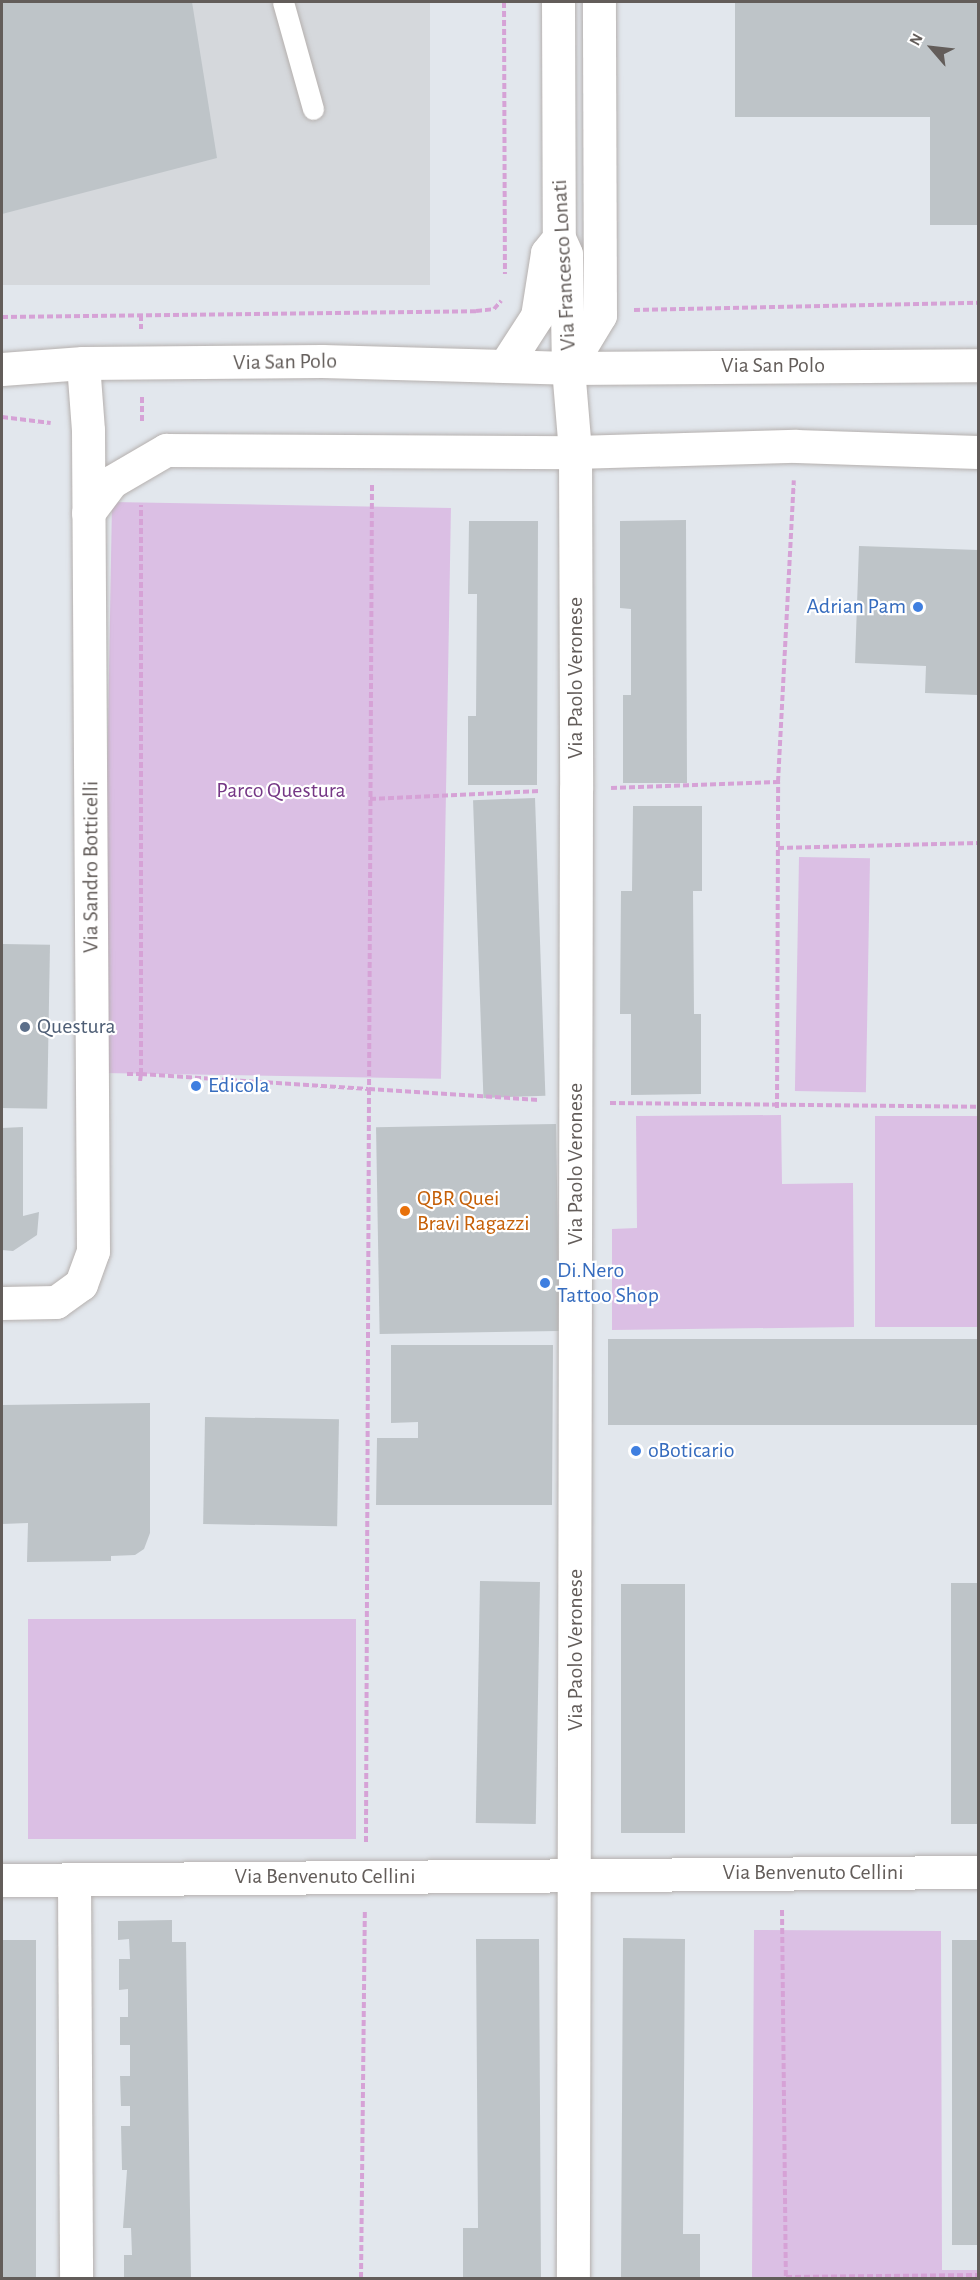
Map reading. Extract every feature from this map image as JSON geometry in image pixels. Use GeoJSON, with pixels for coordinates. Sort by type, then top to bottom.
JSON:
{"type":"FeatureCollection","features":[{"type":"Feature","properties":{"kind":"street","name":"Via Francesco Lonati"},"geometry":{"type":"LineString","coordinates":[[558,2],[560,238],[566,254],[568,368]]}},
{"type":"Feature","properties":{"kind":"street","name":"Via Francesco Lonati"},"geometry":{"type":"LineString","coordinates":[[568,368],[600,315],[599,2]]}},
{"type":"Feature","properties":{"kind":"street"},"geometry":{"type":"LineString","coordinates":[[506,364],[537,316],[547,253],[560,238]]}},
{"type":"Feature","properties":{"kind":"street","name":"Via San Polo"},"geometry":{"type":"LineString","coordinates":[[2,369],[83,363],[142,365],[322,361],[506,364],[568,368],[978,365]]}},
{"type":"Feature","properties":{"kind":"street","name":"Via Sandro Botticelli"},"geometry":{"type":"LineString","coordinates":[[2,1303],[56,1302],[81,1284],[93,1251],[88,513],[83,363]]}},
{"type":"Feature","properties":{"kind":"street"},"geometry":{"type":"LineString","coordinates":[[568,368],[575,452]]}},
{"type":"Feature","properties":{"kind":"street"},"geometry":{"type":"LineString","coordinates":[[88,513],[111,482],[166,450],[575,452],[796,446],[978,452]]}},
{"type":"Feature","properties":{"kind":"street","name":"Via Paolo Veronese"},"geometry":{"type":"LineString","coordinates":[[575,452],[576,1875]]}},
{"type":"Feature","properties":{"kind":"street","name":"Via Benvenuto Cellini"},"geometry":{"type":"LineString","coordinates":[[2,1880],[978,1872]]}},
{"type":"Feature","properties":{"kind":"street"},"geometry":{"type":"LineString","coordinates":[[573,2278],[576,1875]]}},
{"type":"Feature","properties":{"kind":"street"},"geometry":{"type":"LineString","coordinates":[[74,1879],[76,2278]]}},
{"type":"Feature","properties":{"kind":"lane"},"geometry":{"type":"LineString","coordinates":[[283,2],[313,109]]}},
{"type":"Feature","properties":{"kind":"path"},"geometry":{"type":"LineString","coordinates":[[2,317],[494,309],[505,296],[504,2]]}},
{"type":"Feature","properties":{"kind":"path"},"geometry":{"type":"LineString","coordinates":[[505,296],[537,316]]}},
{"type":"Feature","properties":{"kind":"path"},"geometry":{"type":"LineString","coordinates":[[600,315],[639,309],[978,303]]}},
{"type":"Feature","properties":{"kind":"path"},"geometry":{"type":"LineString","coordinates":[[140,1081],[141,315]]}},
{"type":"Feature","properties":{"kind":"path"},"geometry":{"type":"LineString","coordinates":[[777,1107],[778,782],[796,446]]}},
{"type":"Feature","properties":{"kind":"path"},"geometry":{"type":"LineString","coordinates":[[361,2278],[366,1877],[372,451]]}},
{"type":"Feature","properties":{"kind":"path"},"geometry":{"type":"LineString","coordinates":[[370,799],[778,782]]}},
{"type":"Feature","properties":{"kind":"path"},"geometry":{"type":"LineString","coordinates":[[778,848],[978,843]]}},
{"type":"Feature","properties":{"kind":"path"},"geometry":{"type":"LineString","coordinates":[[93,1073],[141,1074],[576,1102],[777,1107],[978,1107]]}},
{"type":"Feature","properties":{"kind":"path"},"geometry":{"type":"LineString","coordinates":[[782,1873],[786,2278],[978,2275]]}},
{"type":"Feature","properties":{"kind":"shaded area"},"geometry":{"type":"Polygon","coordinates":[[[2,2],[430,2],[430,285],[2,285],[2,2]]]}},
{"type":"Feature","properties":{"kind":"green space","name":"Parco Questura"},"geometry":{"type":"Polygon","coordinates":[[[112,502],[451,508],[441,1079],[102,1073],[112,502]]]}},
{"type":"Feature","properties":{"kind":"green space"},"geometry":{"type":"Polygon","coordinates":[[[799,857],[870,858],[866,1092],[795,1091],[799,857]]]}},
{"type":"Feature","properties":{"kind":"green space"},"geometry":{"type":"Polygon","coordinates":[[[781,1115],[782,1184],[853,1183],[854,1327],[612,1330],[612,1229],[637,1228],[636,1116],[781,1115]]]}},
{"type":"Feature","properties":{"kind":"green space"},"geometry":{"type":"Polygon","coordinates":[[[875,1116],[978,1116],[978,1327],[875,1327],[875,1116]]]}},
{"type":"Feature","properties":{"kind":"green space"},"geometry":{"type":"Polygon","coordinates":[[[28,1619],[356,1619],[356,1839],[28,1839],[28,1619]]]}},
{"type":"Feature","properties":{"kind":"green space"},"geometry":{"type":"Polygon","coordinates":[[[754,1930],[941,1931],[942,2270],[978,2270],[978,2278],[752,2278],[754,1930]]]}},
{"type":"Feature","properties":{"kind":"building"},"geometry":{"type":"Polygon","coordinates":[[[2,2],[192,2],[217,158],[2,214],[2,2]]]}},
{"type":"Feature","properties":{"kind":"building"},"geometry":{"type":"Polygon","coordinates":[[[735,2],[978,2],[978,225],[930,225],[930,117],[735,117],[735,2]]]}},
{"type":"Feature","properties":{"kind":"building"},"geometry":{"type":"Polygon","coordinates":[[[686,520],[687,783],[623,783],[623,695],[631,695],[631,609],[620,608],[620,521],[686,520]]]}},
{"type":"Feature","properties":{"kind":"building"},"geometry":{"type":"Polygon","coordinates":[[[469,521],[538,521],[537,785],[468,785],[468,716],[476,716],[477,594],[468,594],[469,521]]]}},
{"type":"Feature","properties":{"kind":"building","name":"Adrian Pam"},"geometry":{"type":"Polygon","coordinates":[[[859,546],[978,550],[978,695],[925,693],[926,666],[855,663],[859,546]]]}},
{"type":"Feature","properties":{"kind":"building"},"geometry":{"type":"Polygon","coordinates":[[[535,798],[545,1096],[483,1098],[473,800],[535,798]]]}},
{"type":"Feature","properties":{"kind":"building"},"geometry":{"type":"Polygon","coordinates":[[[633,806],[702,806],[702,891],[693,891],[694,1014],[701,1014],[701,1094],[631,1095],[631,1014],[620,1014],[621,891],[632,891],[633,806]]]}},
{"type":"Feature","properties":{"kind":"building","name":"Questura"},"geometry":{"type":"Polygon","coordinates":[[[2,944],[50,945],[47,1109],[2,1108],[2,944]]]}},
{"type":"Feature","properties":{"kind":"building"},"geometry":{"type":"Polygon","coordinates":[[[556,1124],[560,1331],[380,1334],[376,1127],[556,1124]]]}},
{"type":"Feature","properties":{"kind":"building"},"geometry":{"type":"Polygon","coordinates":[[[23,1127],[23,1216],[39,1212],[37,1235],[13,1251],[2,1250],[2,1128],[23,1127]]]}},
{"type":"Feature","properties":{"kind":"building"},"geometry":{"type":"Polygon","coordinates":[[[608,1339],[978,1339],[978,1425],[608,1425],[608,1339]]]}},
{"type":"Feature","properties":{"kind":"building"},"geometry":{"type":"Polygon","coordinates":[[[391,1345],[553,1345],[552,1505],[376,1505],[377,1438],[418,1438],[418,1422],[391,1423],[391,1345]]]}},
{"type":"Feature","properties":{"kind":"building"},"geometry":{"type":"Polygon","coordinates":[[[150,1403],[150,1533],[144,1549],[135,1555],[111,1556],[111,1561],[27,1562],[28,1523],[2,1524],[2,1405],[150,1403]]]}},
{"type":"Feature","properties":{"kind":"building"},"geometry":{"type":"Polygon","coordinates":[[[205,1417],[339,1419],[337,1526],[203,1524],[205,1417]]]}},
{"type":"Feature","properties":{"kind":"building"},"geometry":{"type":"Polygon","coordinates":[[[480,1581],[540,1582],[536,1824],[476,1823],[480,1581]]]}},
{"type":"Feature","properties":{"kind":"building"},"geometry":{"type":"Polygon","coordinates":[[[951,1583],[978,1583],[978,1824],[951,1824],[951,1583]]]}},
{"type":"Feature","properties":{"kind":"building"},"geometry":{"type":"Polygon","coordinates":[[[621,1584],[685,1584],[685,1833],[621,1833],[621,1584]]]}},
{"type":"Feature","properties":{"kind":"building"},"geometry":{"type":"Polygon","coordinates":[[[172,1920],[172,1942],[186,1942],[191,2278],[124,2278],[124,2255],[132,2255],[131,2228],[123,2228],[127,2170],[122,2170],[121,2126],[130,2126],[130,2106],[121,2106],[120,2076],[130,2076],[130,2045],[120,2045],[120,2017],[128,2017],[128,1989],[119,1990],[119,1959],[130,1959],[129,1939],[118,1940],[118,1921],[172,1920]]]}},
{"type":"Feature","properties":{"kind":"building"},"geometry":{"type":"Polygon","coordinates":[[[623,1938],[685,1939],[683,2234],[700,2234],[700,2278],[621,2278],[623,1938]]]}},
{"type":"Feature","properties":{"kind":"building"},"geometry":{"type":"Polygon","coordinates":[[[476,1939],[539,1939],[541,2278],[463,2278],[463,2228],[478,2228],[476,1939]]]}},
{"type":"Feature","properties":{"kind":"building"},"geometry":{"type":"Polygon","coordinates":[[[2,1940],[36,1940],[36,2278],[2,2278],[2,1940]]]}},
{"type":"Feature","properties":{"kind":"building"},"geometry":{"type":"Polygon","coordinates":[[[952,1940],[978,1940],[978,2245],[952,2245],[952,1940]]]}},
{"type":"Feature","properties":{"kind":"place","name":"Adrian Pam"},"geometry":{"type":"Point","coordinates":[918,607]}},
{"type":"Feature","properties":{"kind":"place","name":"Questura"},"geometry":{"type":"Point","coordinates":[25,1027]}},
{"type":"Feature","properties":{"kind":"place","name":"Edicola"},"geometry":{"type":"Point","coordinates":[196,1086]}},
{"type":"Feature","properties":{"kind":"place","name":"QBR Quei Bravi Ragazzi"},"geometry":{"type":"Point","coordinates":[405,1211]}},
{"type":"Feature","properties":{"kind":"place","name":"Di.Nero Tattoo Shop"},"geometry":{"type":"Point","coordinates":[545,1283]}},
{"type":"Feature","properties":{"kind":"place","name":"oBoticario"},"geometry":{"type":"Point","coordinates":[636,1451]}}]}
